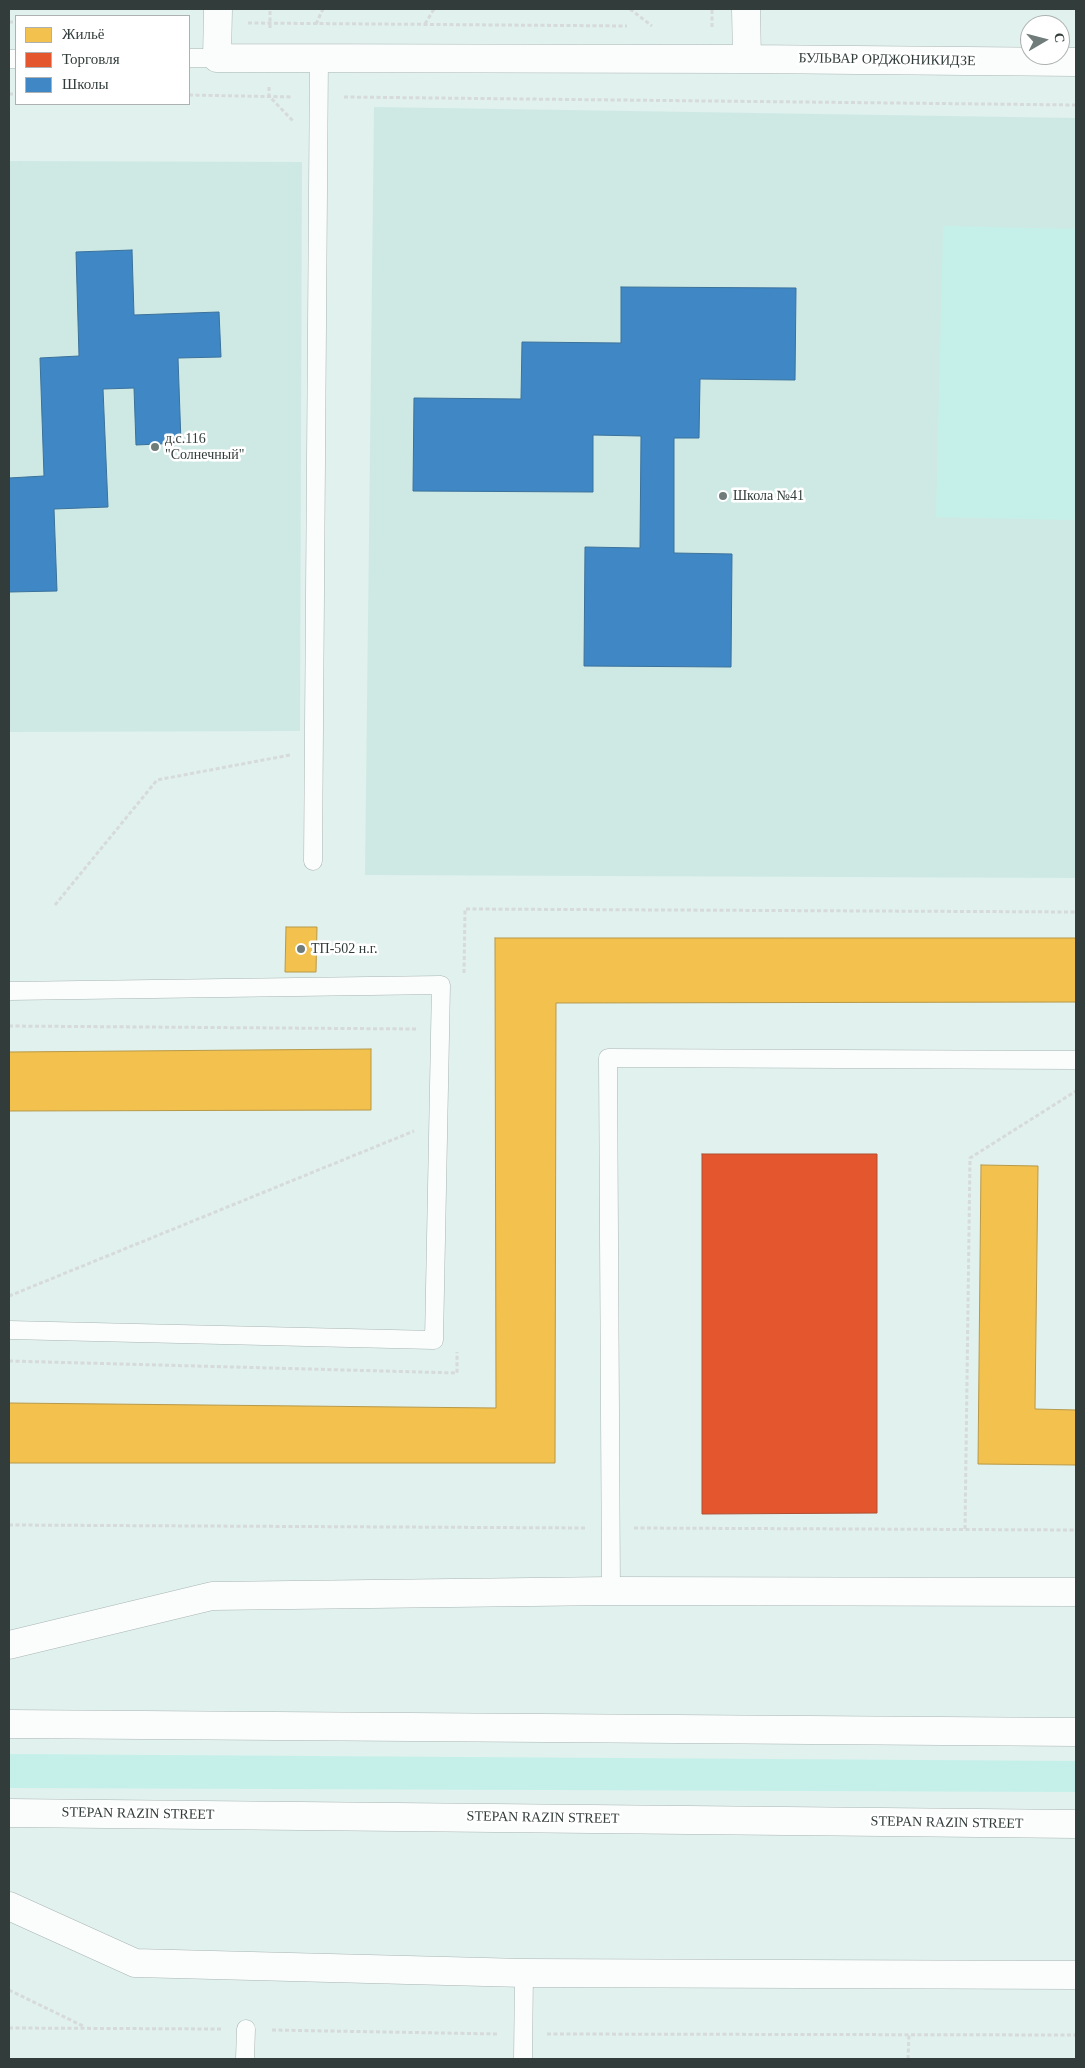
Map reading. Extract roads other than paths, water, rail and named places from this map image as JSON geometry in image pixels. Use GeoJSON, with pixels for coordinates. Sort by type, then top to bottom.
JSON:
{"type":"FeatureCollection","features":[{"type":"Feature","properties":{"kind":"street"},"geometry":{"type":"LineString","coordinates":[[217,58],[218,9]]}},
{"type":"Feature","properties":{"kind":"street"},"geometry":{"type":"LineString","coordinates":[[746,9],[747,59]]}},
{"type":"Feature","properties":{"kind":"street","name":"БУЛЬВАР ОРДЖОНИКИДЗЕ"},"geometry":{"type":"LineString","coordinates":[[217,58],[1076,62]]}},
{"type":"Feature","properties":{"kind":"street"},"geometry":{"type":"LineString","coordinates":[[9,1645],[212,1596],[611,1591],[1076,1592]]}},
{"type":"Feature","properties":{"kind":"street"},"geometry":{"type":"LineString","coordinates":[[9,1724],[1076,1732]]}},
{"type":"Feature","properties":{"kind":"street","name":"STEPAN RAZIN STREET"},"geometry":{"type":"LineString","coordinates":[[9,1813],[1076,1824]]}},
{"type":"Feature","properties":{"kind":"street"},"geometry":{"type":"LineString","coordinates":[[9,1906],[136,1963],[524,1973],[1076,1975]]}},
{"type":"Feature","properties":{"kind":"lane"},"geometry":{"type":"LineString","coordinates":[[190,58],[217,58]]}},
{"type":"Feature","properties":{"kind":"lane"},"geometry":{"type":"LineString","coordinates":[[313,861],[319,58]]}},
{"type":"Feature","properties":{"kind":"lane"},"geometry":{"type":"LineString","coordinates":[[9,991],[441,985],[434,1340],[9,1330]]}},
{"type":"Feature","properties":{"kind":"lane"},"geometry":{"type":"LineString","coordinates":[[611,1591],[608,1058],[1076,1060]]}},
{"type":"Feature","properties":{"kind":"lane"},"geometry":{"type":"LineString","coordinates":[[523,2059],[524,1973]]}},
{"type":"Feature","properties":{"kind":"lane"},"geometry":{"type":"LineString","coordinates":[[245,2059],[246,2029]]}},
{"type":"Feature","properties":{"kind":"place","name":"д.с.116 \"Солнечный\""},"geometry":{"type":"Point","coordinates":[155,447]}},
{"type":"Feature","properties":{"kind":"place","name":"Школа №41"},"geometry":{"type":"Point","coordinates":[723,496]}},
{"type":"Feature","properties":{"kind":"place","name":"ТП-502 н.г."},"geometry":{"type":"Point","coordinates":[301,949]}}]}
